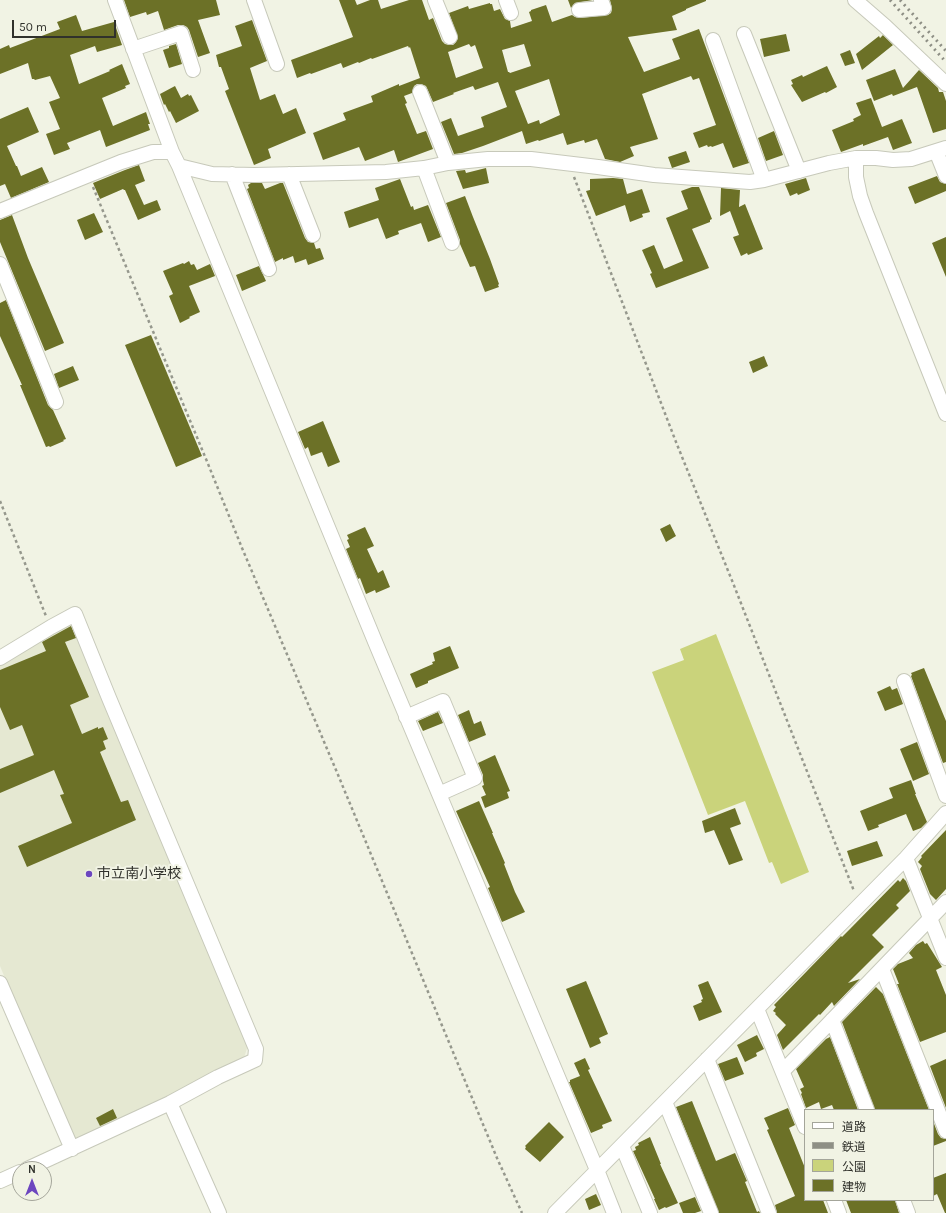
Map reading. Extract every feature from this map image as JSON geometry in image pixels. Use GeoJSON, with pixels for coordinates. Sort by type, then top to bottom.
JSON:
{"type":"FeatureCollection","features":[{"type":"Feature","properties":{"kind":"street"},"geometry":{"type":"LineString","coordinates":[[116,0],[172,152],[438,794],[614,1213]]}},
{"type":"Feature","properties":{"kind":"street"},"geometry":{"type":"LineString","coordinates":[[254,0],[277,64]]}},
{"type":"Feature","properties":{"kind":"street"},"geometry":{"type":"LineString","coordinates":[[435,0],[450,37]]}},
{"type":"Feature","properties":{"kind":"street"},"geometry":{"type":"LineString","coordinates":[[506,0],[511,14]]}},
{"type":"Feature","properties":{"kind":"street"},"geometry":{"type":"LineString","coordinates":[[579,10],[604,8],[601,0]]}},
{"type":"Feature","properties":{"kind":"street"},"geometry":{"type":"LineString","coordinates":[[855,0],[885,26],[946,84]]}},
{"type":"Feature","properties":{"kind":"street"},"geometry":{"type":"LineString","coordinates":[[133,49],[181,33],[193,70]]}},
{"type":"Feature","properties":{"kind":"street"},"geometry":{"type":"LineString","coordinates":[[744,34],[799,171]]}},
{"type":"Feature","properties":{"kind":"street"},"geometry":{"type":"LineString","coordinates":[[712,40],[764,180]]}},
{"type":"Feature","properties":{"kind":"street"},"geometry":{"type":"LineString","coordinates":[[420,92],[448,163]]}},
{"type":"Feature","properties":{"kind":"street"},"geometry":{"type":"LineString","coordinates":[[179,166],[212,174],[386,172],[424,168],[448,163],[510,158],[531,159],[654,175],[750,182],[856,158],[894,160],[911,159],[941,149],[946,176]]}},
{"type":"Feature","properties":{"kind":"street"},"geometry":{"type":"LineString","coordinates":[[0,212],[121,162],[153,152],[172,152]]}},
{"type":"Feature","properties":{"kind":"street"},"geometry":{"type":"LineString","coordinates":[[856,158],[856,178],[860,196],[946,414]]}},
{"type":"Feature","properties":{"kind":"street"},"geometry":{"type":"LineString","coordinates":[[424,168],[452,243]]}},
{"type":"Feature","properties":{"kind":"street"},"geometry":{"type":"LineString","coordinates":[[232,174],[269,269]]}},
{"type":"Feature","properties":{"kind":"street"},"geometry":{"type":"LineString","coordinates":[[290,174],[313,235]]}},
{"type":"Feature","properties":{"kind":"street"},"geometry":{"type":"LineString","coordinates":[[0,264],[56,402]]}},
{"type":"Feature","properties":{"kind":"street"},"geometry":{"type":"LineString","coordinates":[[0,658],[75,614],[256,1049],[255,1060],[218,1077],[170,1103],[45,1161]]}},
{"type":"Feature","properties":{"kind":"street"},"geometry":{"type":"LineString","coordinates":[[904,682],[946,796]]}},
{"type":"Feature","properties":{"kind":"street"},"geometry":{"type":"LineString","coordinates":[[406,717],[442,701],[475,778],[438,794]]}},
{"type":"Feature","properties":{"kind":"street"},"geometry":{"type":"LineString","coordinates":[[556,1213],[906,858],[946,813]]}},
{"type":"Feature","properties":{"kind":"street"},"geometry":{"type":"LineString","coordinates":[[906,858],[946,958]]}},
{"type":"Feature","properties":{"kind":"street"},"geometry":{"type":"LineString","coordinates":[[783,1071],[946,902]]}},
{"type":"Feature","properties":{"kind":"street"},"geometry":{"type":"LineString","coordinates":[[882,969],[946,1131]]}},
{"type":"Feature","properties":{"kind":"street"},"geometry":{"type":"LineString","coordinates":[[0,983],[72,1149]]}},
{"type":"Feature","properties":{"kind":"street"},"geometry":{"type":"LineString","coordinates":[[757,1009],[804,1124]]}},
{"type":"Feature","properties":{"kind":"street"},"geometry":{"type":"LineString","coordinates":[[832,1020],[867,1109]]}},
{"type":"Feature","properties":{"kind":"street"},"geometry":{"type":"LineString","coordinates":[[707,1059],[768,1213]]}},
{"type":"Feature","properties":{"kind":"street"},"geometry":{"type":"LineString","coordinates":[[665,1102],[711,1213]]}},
{"type":"Feature","properties":{"kind":"street"},"geometry":{"type":"LineString","coordinates":[[170,1103],[219,1213]]}},
{"type":"Feature","properties":{"kind":"street"},"geometry":{"type":"LineString","coordinates":[[622,1146],[650,1213]]}},
{"type":"Feature","properties":{"kind":"street"},"geometry":{"type":"LineString","coordinates":[[0,1181],[12,1176]]}},
{"type":"Feature","properties":{"kind":"street"},"geometry":{"type":"LineString","coordinates":[[834,1201],[839,1213]]}},
{"type":"Feature","properties":{"kind":"street"},"geometry":{"type":"LineString","coordinates":[[903,1201],[908,1213]]}},
{"type":"Feature","properties":{"kind":"path"},"geometry":{"type":"LineString","coordinates":[[569,164],[676,442],[860,905]]}},
{"type":"Feature","properties":{"kind":"path"},"geometry":{"type":"LineString","coordinates":[[88,176],[491,1144],[522,1213]]}},
{"type":"Feature","properties":{"kind":"path"},"geometry":{"type":"LineString","coordinates":[[0,502],[51,627]]}},
{"type":"Feature","properties":{"kind":"shaded area","name":"市立南小学校"},"geometry":{"type":"Polygon","coordinates":[[[74,620],[248,1045],[244,1058],[76,1143],[72,1141],[0,966],[0,663],[74,620]]]}},
{"type":"Feature","properties":{"kind":"green space"},"geometry":{"type":"Polygon","coordinates":[[[716,634],[809,872],[781,884],[772,862],[769,863],[745,801],[708,815],[652,672],[684,660],[680,649],[716,634]]]}},
{"type":"Feature","properties":{"kind":"building"},"geometry":{"type":"Polygon","coordinates":[[[124,0],[216,0],[220,15],[198,20],[210,53],[198,57],[189,30],[183,25],[178,25],[164,30],[158,11],[147,15],[146,12],[130,17],[124,0]]]}},
{"type":"Feature","properties":{"kind":"building"},"geometry":{"type":"Polygon","coordinates":[[[339,0],[355,0],[357,5],[370,0],[378,0],[381,9],[409,0],[422,0],[429,20],[433,18],[442,41],[445,44],[453,45],[458,38],[449,13],[468,6],[469,9],[490,3],[492,4],[494,11],[500,9],[505,19],[510,21],[511,28],[532,21],[529,12],[546,5],[552,22],[572,15],[580,18],[608,15],[611,13],[612,9],[610,0],[706,0],[672,16],[677,30],[628,37],[644,72],[680,59],[672,39],[699,29],[749,163],[733,168],[723,143],[712,147],[708,147],[707,145],[699,148],[693,133],[716,125],[699,78],[693,80],[691,76],[642,94],[658,139],[630,147],[634,156],[620,162],[605,159],[597,139],[585,143],[584,140],[567,145],[563,133],[526,144],[522,131],[483,146],[454,154],[441,122],[451,118],[458,136],[484,127],[481,117],[507,107],[498,82],[475,90],[473,86],[433,102],[426,86],[421,84],[414,86],[412,93],[404,96],[407,103],[405,104],[417,134],[426,131],[433,149],[398,162],[394,150],[365,161],[359,147],[323,160],[313,133],[346,120],[343,113],[373,102],[371,96],[399,84],[399,86],[420,78],[410,47],[409,48],[408,46],[343,68],[341,63],[297,78],[291,60],[353,37],[339,0]],[[469,44],[448,52],[456,78],[483,68],[475,45],[471,47],[469,44]],[[524,44],[502,50],[508,72],[510,73],[531,66],[524,44]],[[549,79],[515,91],[528,124],[539,120],[540,124],[560,115],[549,79]]]}},
{"type":"Feature","properties":{"kind":"building"},"geometry":{"type":"Polygon","coordinates":[[[568,0],[593,0],[575,3],[571,8],[568,0]]]}},
{"type":"Feature","properties":{"kind":"building"},"geometry":{"type":"Polygon","coordinates":[[[76,15],[82,31],[114,22],[122,45],[97,52],[95,46],[70,55],[79,84],[110,71],[109,70],[122,64],[130,84],[125,86],[126,88],[102,98],[113,126],[146,112],[150,124],[148,124],[150,130],[106,147],[100,130],[67,143],[70,149],[54,155],[46,134],[60,129],[49,102],[60,98],[50,76],[35,80],[32,79],[28,63],[0,74],[0,49],[9,45],[10,48],[60,29],[57,22],[76,15]]]}},
{"type":"Feature","properties":{"kind":"building"},"geometry":{"type":"Polygon","coordinates":[[[252,20],[267,61],[250,68],[260,100],[275,94],[283,114],[296,108],[306,133],[268,149],[271,158],[254,165],[225,91],[229,89],[221,67],[219,67],[216,55],[242,46],[235,26],[252,20]]]}},
{"type":"Feature","properties":{"kind":"building"},"geometry":{"type":"Polygon","coordinates":[[[786,34],[790,51],[764,57],[760,39],[786,34]]]}},
{"type":"Feature","properties":{"kind":"building"},"geometry":{"type":"Polygon","coordinates":[[[883,35],[893,45],[862,70],[856,54],[879,36],[880,38],[883,35]]]}},
{"type":"Feature","properties":{"kind":"building"},"geometry":{"type":"Polygon","coordinates":[[[176,44],[182,64],[169,68],[163,50],[176,44]]]}},
{"type":"Feature","properties":{"kind":"building"},"geometry":{"type":"Polygon","coordinates":[[[850,50],[855,63],[845,66],[840,54],[850,50]]]}},
{"type":"Feature","properties":{"kind":"building"},"geometry":{"type":"Polygon","coordinates":[[[827,66],[837,87],[802,102],[791,85],[793,84],[791,80],[802,75],[803,77],[827,66]]]}},
{"type":"Feature","properties":{"kind":"building"},"geometry":{"type":"Polygon","coordinates":[[[895,69],[903,88],[919,70],[938,88],[939,92],[943,92],[946,101],[946,129],[933,133],[917,87],[874,101],[866,80],[895,69]]]}},
{"type":"Feature","properties":{"kind":"building"},"geometry":{"type":"Polygon","coordinates":[[[175,86],[181,98],[188,94],[189,96],[191,95],[199,111],[176,123],[170,111],[169,112],[165,104],[164,105],[160,94],[175,86]]]}},
{"type":"Feature","properties":{"kind":"building"},"geometry":{"type":"Polygon","coordinates":[[[871,98],[882,127],[902,119],[912,143],[893,150],[888,137],[841,152],[832,130],[854,121],[853,119],[861,115],[856,103],[871,98]]]}},
{"type":"Feature","properties":{"kind":"building"},"geometry":{"type":"Polygon","coordinates":[[[28,107],[39,132],[7,146],[21,176],[42,167],[49,182],[11,198],[5,184],[0,186],[0,119],[28,107]]]}},
{"type":"Feature","properties":{"kind":"building"},"geometry":{"type":"Polygon","coordinates":[[[774,131],[783,155],[766,161],[758,138],[774,131]]]}},
{"type":"Feature","properties":{"kind":"building"},"geometry":{"type":"Polygon","coordinates":[[[686,151],[690,162],[672,168],[668,157],[686,151]]]}},
{"type":"Feature","properties":{"kind":"building"},"geometry":{"type":"Polygon","coordinates":[[[139,165],[145,181],[135,185],[144,205],[157,200],[161,210],[138,220],[125,190],[123,189],[100,199],[93,183],[139,165]]]}},
{"type":"Feature","properties":{"kind":"building"},"geometry":{"type":"Polygon","coordinates":[[[486,168],[489,183],[463,189],[456,171],[465,170],[466,173],[486,168]]]}},
{"type":"Feature","properties":{"kind":"building"},"geometry":{"type":"Polygon","coordinates":[[[937,176],[940,182],[946,184],[946,191],[915,204],[908,187],[937,176]]]}},
{"type":"Feature","properties":{"kind":"building"},"geometry":{"type":"Polygon","coordinates":[[[806,178],[810,190],[798,195],[797,193],[790,196],[785,184],[806,178]]]}},
{"type":"Feature","properties":{"kind":"building"},"geometry":{"type":"Polygon","coordinates":[[[400,179],[411,207],[413,206],[414,210],[428,205],[441,237],[428,242],[421,223],[398,231],[399,234],[386,239],[378,218],[349,228],[344,212],[379,200],[375,188],[400,179]]]}},
{"type":"Feature","properties":{"kind":"building"},"geometry":{"type":"Polygon","coordinates":[[[590,179],[623,179],[627,194],[642,189],[650,212],[642,214],[643,217],[630,222],[625,205],[596,216],[586,191],[590,190],[590,179]]]}},
{"type":"Feature","properties":{"kind":"building"},"geometry":{"type":"Polygon","coordinates":[[[251,183],[262,183],[265,189],[283,183],[305,238],[308,242],[314,243],[316,249],[320,248],[324,259],[308,265],[306,259],[295,263],[293,256],[283,260],[283,258],[275,262],[247,189],[249,188],[248,185],[251,183]]]}},
{"type":"Feature","properties":{"kind":"building"},"geometry":{"type":"Polygon","coordinates":[[[692,187],[699,187],[712,219],[710,222],[692,229],[709,268],[656,288],[650,274],[652,273],[642,250],[654,245],[664,269],[683,261],[666,218],[688,209],[681,191],[692,187]]]}},
{"type":"Feature","properties":{"kind":"building"},"geometry":{"type":"Polygon","coordinates":[[[721,188],[740,190],[739,207],[745,204],[763,249],[741,256],[733,237],[739,235],[730,211],[720,216],[721,188]]]}},
{"type":"Feature","properties":{"kind":"building"},"geometry":{"type":"Polygon","coordinates":[[[465,196],[499,284],[499,287],[485,292],[475,266],[470,267],[460,244],[460,240],[446,203],[465,196]]]}},
{"type":"Feature","properties":{"kind":"building"},"geometry":{"type":"Polygon","coordinates":[[[94,213],[103,232],[85,240],[77,220],[94,213]]]}},
{"type":"Feature","properties":{"kind":"building"},"geometry":{"type":"Polygon","coordinates":[[[12,215],[28,258],[64,343],[45,351],[0,242],[0,220],[12,215]]]}},
{"type":"Feature","properties":{"kind":"building"},"geometry":{"type":"Polygon","coordinates":[[[946,237],[946,277],[932,243],[946,237]]]}},
{"type":"Feature","properties":{"kind":"building"},"geometry":{"type":"Polygon","coordinates":[[[189,261],[191,265],[194,264],[197,270],[210,264],[215,276],[189,286],[200,312],[180,323],[169,296],[173,294],[163,271],[189,261]]]}},
{"type":"Feature","properties":{"kind":"building"},"geometry":{"type":"Polygon","coordinates":[[[259,266],[266,281],[242,291],[236,275],[259,266]]]}},
{"type":"Feature","properties":{"kind":"building"},"geometry":{"type":"Polygon","coordinates":[[[6,300],[48,405],[53,410],[66,439],[50,447],[46,447],[20,385],[22,385],[0,336],[0,303],[6,300]]]}},
{"type":"Feature","properties":{"kind":"building"},"geometry":{"type":"Polygon","coordinates":[[[151,335],[202,456],[176,467],[125,345],[151,335]]]}},
{"type":"Feature","properties":{"kind":"building"},"geometry":{"type":"Polygon","coordinates":[[[764,356],[768,366],[753,373],[749,362],[764,356]]]}},
{"type":"Feature","properties":{"kind":"building"},"geometry":{"type":"Polygon","coordinates":[[[73,366],[79,380],[59,388],[54,374],[73,366]]]}},
{"type":"Feature","properties":{"kind":"building"},"geometry":{"type":"Polygon","coordinates":[[[323,421],[340,462],[328,467],[322,452],[311,456],[308,447],[305,449],[298,432],[323,421]]]}},
{"type":"Feature","properties":{"kind":"building"},"geometry":{"type":"Polygon","coordinates":[[[670,524],[676,536],[666,542],[660,529],[670,524]]]}},
{"type":"Feature","properties":{"kind":"building"},"geometry":{"type":"Polygon","coordinates":[[[365,527],[374,546],[367,549],[378,573],[383,570],[390,587],[376,593],[375,590],[366,594],[360,578],[358,579],[346,549],[350,547],[347,540],[349,539],[347,535],[365,527]]]}},
{"type":"Feature","properties":{"kind":"building"},"geometry":{"type":"Polygon","coordinates":[[[71,626],[76,638],[65,642],[89,697],[70,705],[82,734],[98,727],[98,729],[103,727],[108,739],[103,741],[106,749],[100,752],[121,802],[128,800],[136,820],[27,867],[18,846],[72,823],[60,795],[64,794],[54,770],[0,793],[0,769],[34,755],[22,725],[10,730],[0,707],[0,670],[46,651],[42,642],[71,626]]]}},
{"type":"Feature","properties":{"kind":"building"},"geometry":{"type":"Polygon","coordinates":[[[450,646],[459,668],[428,681],[428,683],[416,688],[410,674],[433,664],[432,662],[435,661],[433,653],[450,646]]]}},
{"type":"Feature","properties":{"kind":"building"},"geometry":{"type":"Polygon","coordinates":[[[924,668],[946,721],[946,762],[943,763],[911,676],[911,673],[924,668]]]}},
{"type":"Feature","properties":{"kind":"building"},"geometry":{"type":"Polygon","coordinates":[[[890,686],[892,690],[897,688],[903,704],[885,711],[877,692],[890,686]]]}},
{"type":"Feature","properties":{"kind":"building"},"geometry":{"type":"Polygon","coordinates":[[[469,710],[474,724],[481,721],[486,735],[469,742],[458,715],[469,710]]]}},
{"type":"Feature","properties":{"kind":"building"},"geometry":{"type":"Polygon","coordinates":[[[438,712],[443,723],[423,731],[418,721],[438,712]]]}},
{"type":"Feature","properties":{"kind":"building"},"geometry":{"type":"Polygon","coordinates":[[[917,742],[929,774],[913,781],[900,749],[917,742]]]}},
{"type":"Feature","properties":{"kind":"building"},"geometry":{"type":"Polygon","coordinates":[[[495,755],[510,791],[507,792],[509,798],[485,808],[481,797],[486,795],[482,786],[484,785],[483,775],[478,763],[495,755]]]}},
{"type":"Feature","properties":{"kind":"building"},"geometry":{"type":"Polygon","coordinates":[[[911,780],[915,794],[927,822],[921,828],[913,831],[906,814],[878,825],[879,827],[868,831],[860,811],[893,798],[889,788],[911,780]]]}},
{"type":"Feature","properties":{"kind":"building"},"geometry":{"type":"Polygon","coordinates":[[[479,801],[505,863],[504,864],[515,892],[525,912],[502,922],[488,888],[490,887],[456,811],[479,801]]]}},
{"type":"Feature","properties":{"kind":"building"},"geometry":{"type":"Polygon","coordinates":[[[735,808],[741,824],[730,828],[743,860],[729,865],[714,830],[705,833],[702,821],[735,808]]]}},
{"type":"Feature","properties":{"kind":"building"},"geometry":{"type":"Polygon","coordinates":[[[946,830],[946,889],[936,900],[930,894],[920,869],[922,866],[918,862],[922,857],[921,856],[946,830]]]}},
{"type":"Feature","properties":{"kind":"building"},"geometry":{"type":"Polygon","coordinates":[[[877,841],[883,856],[852,866],[847,851],[877,841]]]}},
{"type":"Feature","properties":{"kind":"building"},"geometry":{"type":"Polygon","coordinates":[[[903,878],[906,881],[910,891],[896,905],[899,908],[872,935],[884,947],[848,983],[860,979],[834,1006],[832,1002],[783,1050],[777,1035],[786,1025],[773,1011],[776,1007],[774,1005],[841,936],[842,937],[898,880],[900,882],[903,878]]]}},
{"type":"Feature","properties":{"kind":"building"},"geometry":{"type":"Polygon","coordinates":[[[923,941],[925,944],[927,943],[942,967],[936,970],[946,995],[946,1032],[920,1042],[897,984],[899,984],[893,969],[898,964],[913,958],[909,953],[916,945],[923,941]]]}},
{"type":"Feature","properties":{"kind":"building"},"geometry":{"type":"Polygon","coordinates":[[[586,981],[608,1034],[599,1038],[601,1043],[590,1048],[566,989],[586,981]]]}},
{"type":"Feature","properties":{"kind":"building"},"geometry":{"type":"Polygon","coordinates":[[[708,981],[722,1012],[699,1021],[693,1006],[702,1002],[701,1000],[703,999],[698,985],[708,981]]]}},
{"type":"Feature","properties":{"kind":"building"},"geometry":{"type":"Polygon","coordinates":[[[876,987],[883,994],[929,1109],[875,1109],[842,1022],[876,987]]]}},
{"type":"Feature","properties":{"kind":"building"},"geometry":{"type":"Polygon","coordinates":[[[757,1035],[764,1049],[756,1053],[757,1056],[745,1062],[737,1045],[757,1035]]]}},
{"type":"Feature","properties":{"kind":"building"},"geometry":{"type":"Polygon","coordinates":[[[830,1037],[858,1109],[834,1109],[832,1105],[821,1109],[819,1102],[806,1108],[800,1089],[804,1087],[796,1069],[826,1039],[830,1037]]]}},
{"type":"Feature","properties":{"kind":"building"},"geometry":{"type":"Polygon","coordinates":[[[737,1057],[744,1074],[725,1081],[718,1064],[737,1057]]]}},
{"type":"Feature","properties":{"kind":"building"},"geometry":{"type":"Polygon","coordinates":[[[585,1058],[590,1069],[588,1070],[612,1121],[602,1125],[603,1128],[591,1133],[569,1082],[570,1080],[580,1076],[574,1063],[585,1058]]]}},
{"type":"Feature","properties":{"kind":"building"},"geometry":{"type":"Polygon","coordinates":[[[946,1059],[946,1108],[930,1066],[946,1059]]]}},
{"type":"Feature","properties":{"kind":"building"},"geometry":{"type":"Polygon","coordinates":[[[692,1101],[716,1161],[735,1153],[747,1181],[745,1182],[757,1212],[759,1211],[760,1213],[719,1213],[676,1107],[692,1101]]]}},
{"type":"Feature","properties":{"kind":"building"},"geometry":{"type":"Polygon","coordinates":[[[788,1108],[795,1125],[789,1128],[804,1166],[804,1201],[823,1201],[828,1213],[777,1213],[775,1205],[795,1196],[767,1130],[769,1129],[764,1118],[788,1108]]]}},
{"type":"Feature","properties":{"kind":"building"},"geometry":{"type":"Polygon","coordinates":[[[113,1109],[117,1118],[100,1126],[96,1118],[113,1109]]]}},
{"type":"Feature","properties":{"kind":"building"},"geometry":{"type":"Polygon","coordinates":[[[549,1122],[564,1137],[540,1162],[525,1149],[525,1146],[549,1122]]]}},
{"type":"Feature","properties":{"kind":"building"},"geometry":{"type":"Polygon","coordinates":[[[934,1124],[938,1134],[941,1138],[946,1139],[946,1141],[934,1146],[934,1124]]]}},
{"type":"Feature","properties":{"kind":"building"},"geometry":{"type":"Polygon","coordinates":[[[650,1137],[660,1164],[678,1203],[659,1210],[633,1151],[636,1150],[635,1147],[639,1145],[638,1143],[650,1137]]]}},
{"type":"Feature","properties":{"kind":"building"},"geometry":{"type":"Polygon","coordinates":[[[946,1173],[946,1213],[937,1194],[934,1196],[934,1178],[946,1173]]]}},
{"type":"Feature","properties":{"kind":"building"},"geometry":{"type":"Polygon","coordinates":[[[596,1194],[601,1205],[589,1210],[585,1199],[596,1194]]]}},
{"type":"Feature","properties":{"kind":"building"},"geometry":{"type":"Polygon","coordinates":[[[695,1197],[701,1211],[695,1213],[683,1213],[679,1203],[695,1197]]]}},
{"type":"Feature","properties":{"kind":"building"},"geometry":{"type":"Polygon","coordinates":[[[846,1201],[895,1201],[899,1213],[851,1213],[846,1201]]]}},
{"type":"Feature","properties":{"kind":"railway"},"geometry":{"type":"LineString","coordinates":[[890,0],[946,62]]}},
{"type":"Feature","properties":{"kind":"railway"},"geometry":{"type":"LineString","coordinates":[[900,0],[946,51]]}},
{"type":"Feature","properties":{"kind":"place","name":"市立南小学校"},"geometry":{"type":"Point","coordinates":[89,874]}}]}
